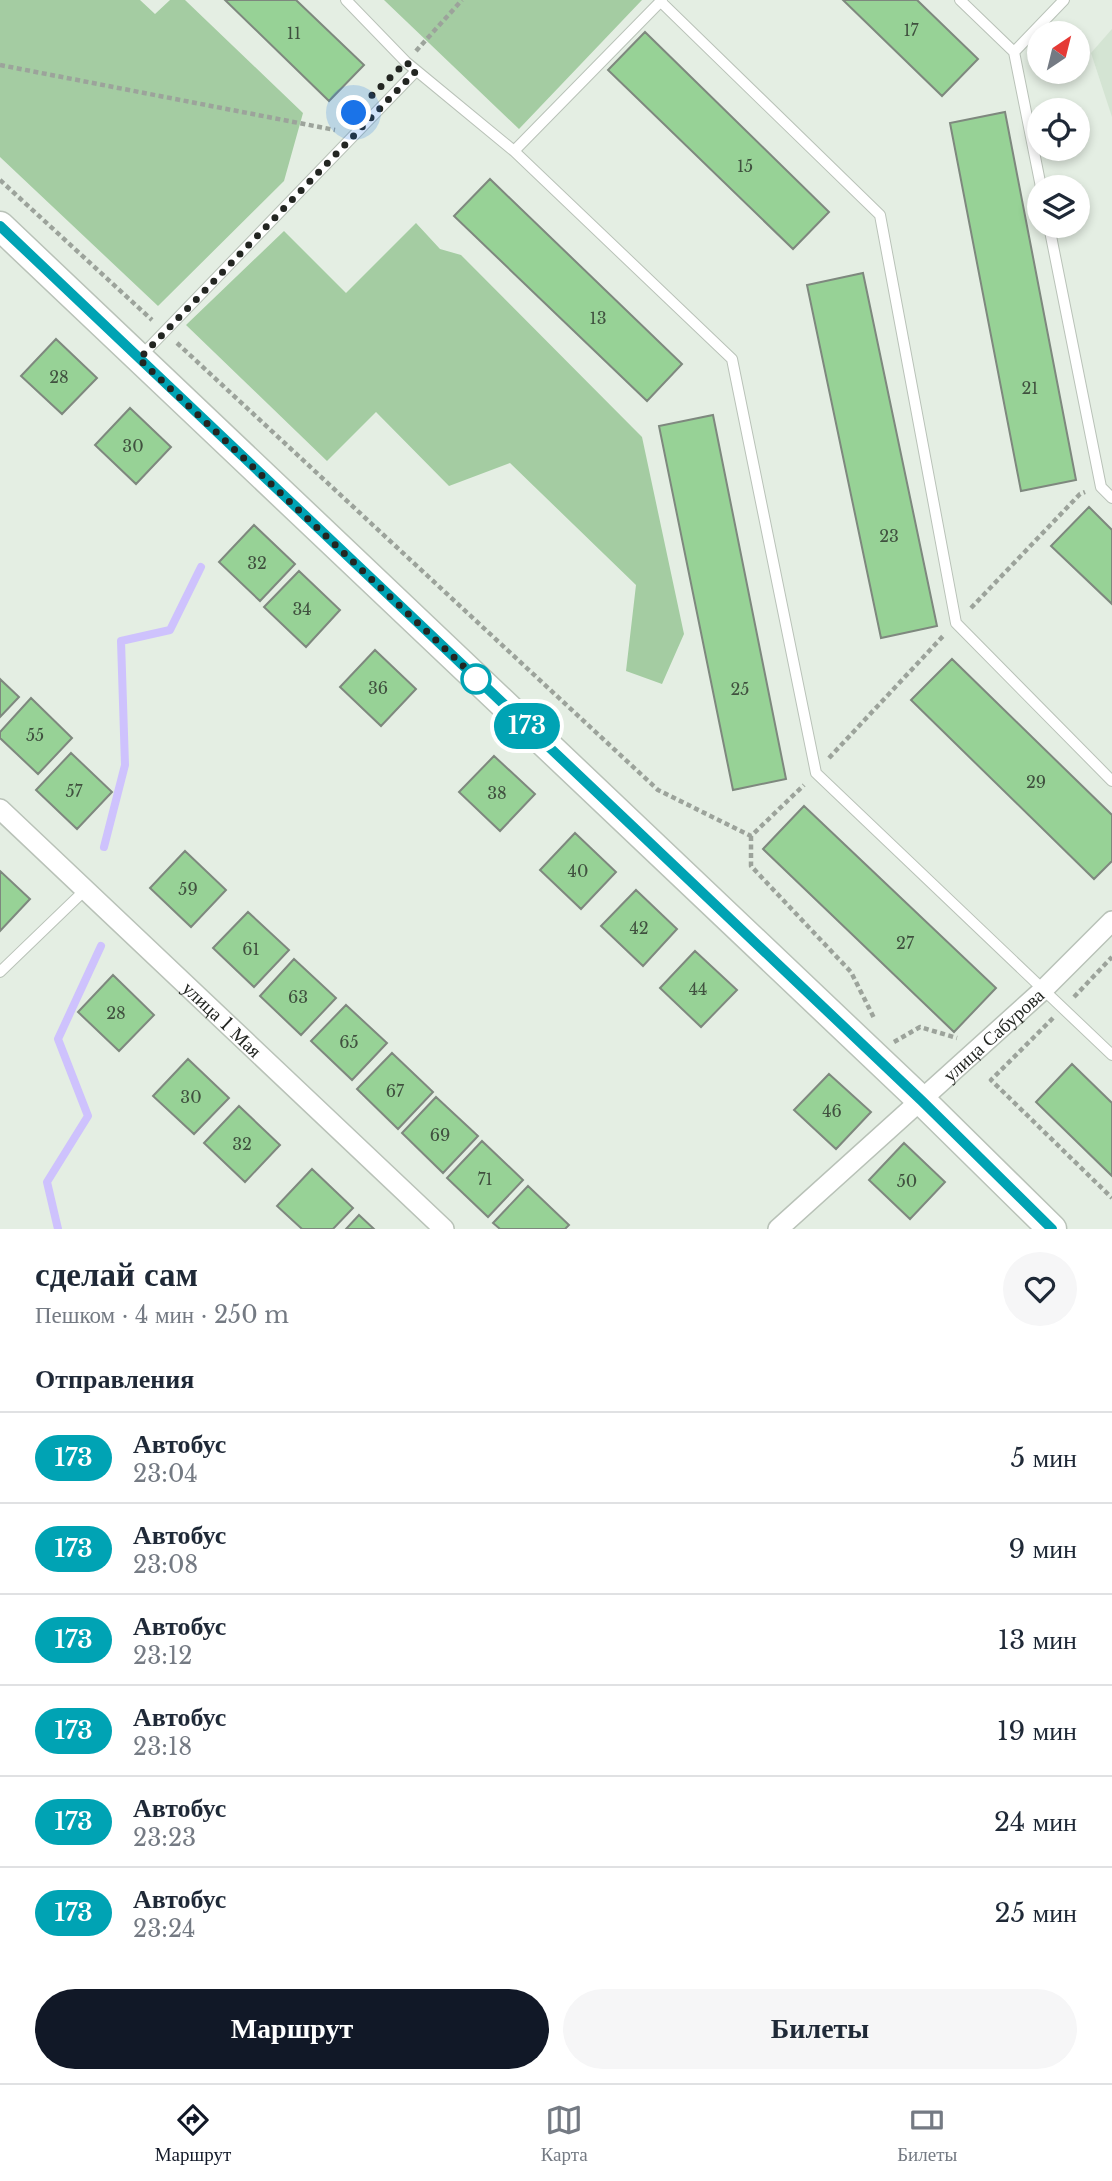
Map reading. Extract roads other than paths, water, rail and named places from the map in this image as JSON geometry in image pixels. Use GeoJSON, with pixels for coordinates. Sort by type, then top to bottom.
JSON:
{"type":"FeatureCollection","features":[{"type":"Feature","properties":{"kind":"street"},"geometry":{"type":"LineString","coordinates":[[0,226],[877,1058],[1052,1229]]}},
{"type":"Feature","properties":{"kind":"street","name":"улица 1 Мая"},"geometry":{"type":"LineString","coordinates":[[0,809],[444,1229]]}},
{"type":"Feature","properties":{"kind":"street","name":"улица Сабурова"},"geometry":{"type":"LineString","coordinates":[[778,1229],[1043,990],[1112,921]]}},
{"type":"Feature","properties":{"kind":"lane"},"geometry":{"type":"LineString","coordinates":[[346,0],[406,62],[514,151],[732,359],[816,772],[1112,1055]]}},
{"type":"Feature","properties":{"kind":"lane"},"geometry":{"type":"LineString","coordinates":[[960,0],[1014,52],[1039,175]]}},
{"type":"Feature","properties":{"kind":"lane"},"geometry":{"type":"LineString","coordinates":[[1014,52],[1064,0]]}},
{"type":"Feature","properties":{"kind":"lane"},"geometry":{"type":"LineString","coordinates":[[514,151],[662,1],[880,215],[956,622],[1112,781]]}},
{"type":"Feature","properties":{"kind":"lane"},"geometry":{"type":"LineString","coordinates":[[139,359],[416,71]]}},
{"type":"Feature","properties":{"kind":"lane"},"geometry":{"type":"LineString","coordinates":[[1051,238],[1101,487],[1112,498]]}},
{"type":"Feature","properties":{"kind":"lane"},"geometry":{"type":"LineString","coordinates":[[0,972],[84,891]]}},
{"type":"Feature","properties":{"kind":"waterway"},"geometry":{"type":"LineString","coordinates":[[104,847],[125,765],[121,641],[170,630],[201,567]]}},
{"type":"Feature","properties":{"kind":"waterway"},"geometry":{"type":"LineString","coordinates":[[58,1229],[47,1182],[88,1116],[58,1039],[101,946]]}}]}
